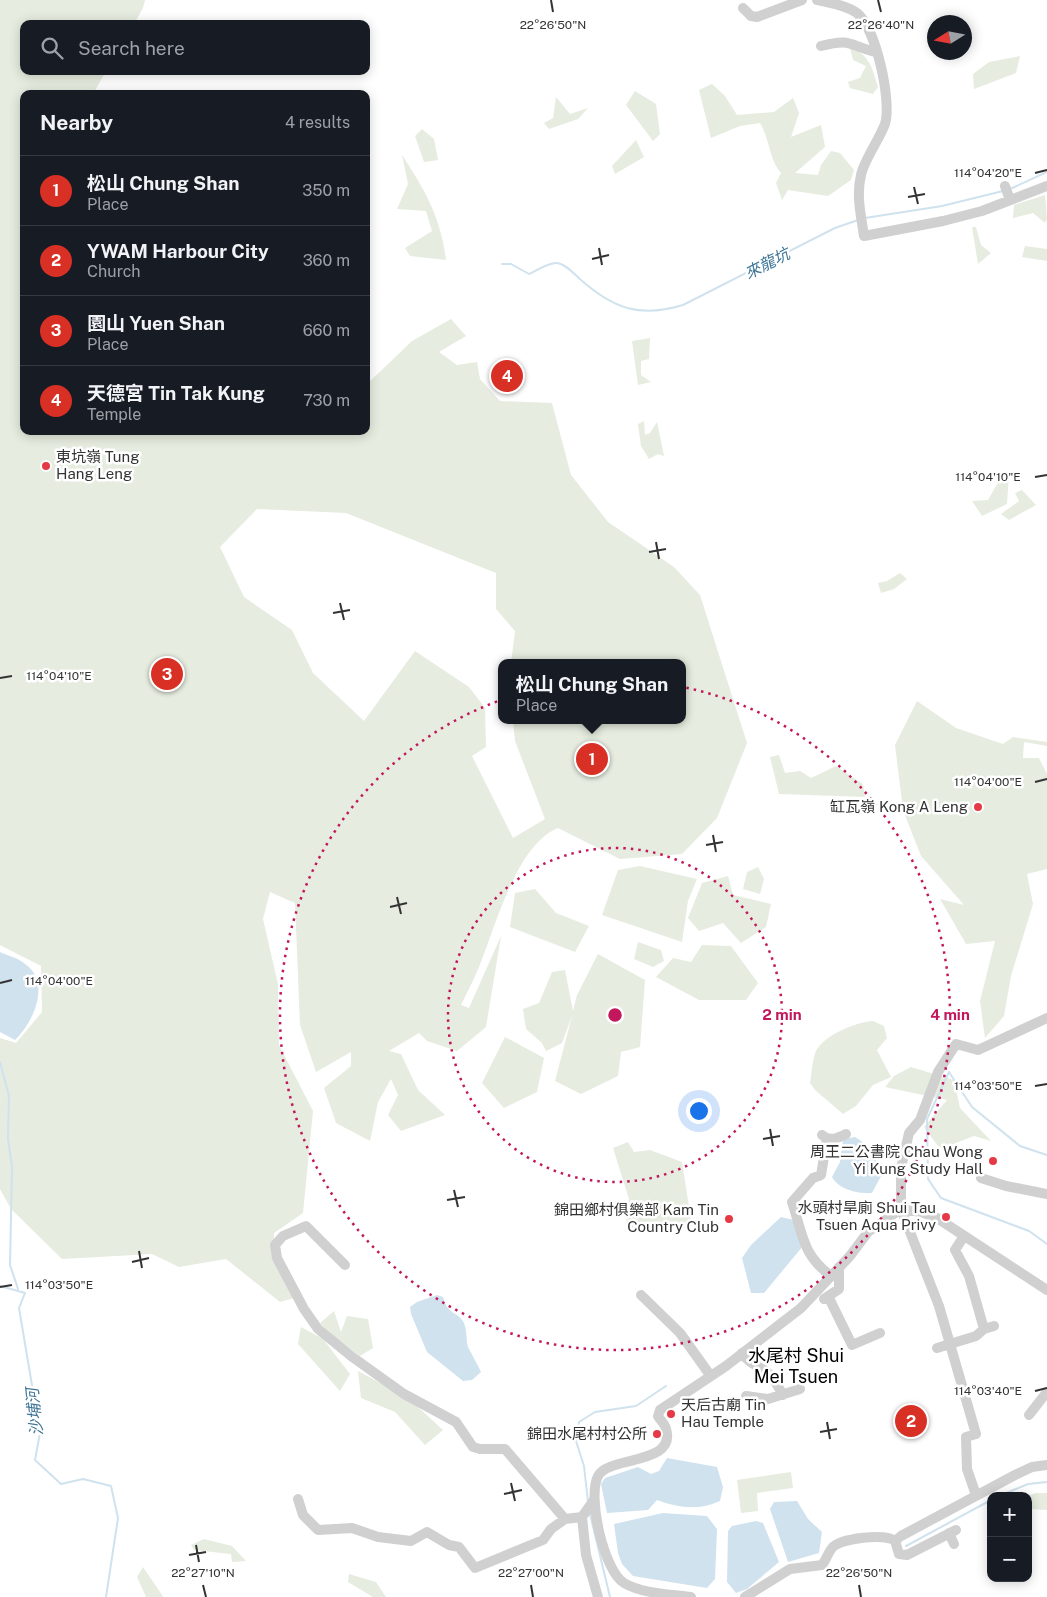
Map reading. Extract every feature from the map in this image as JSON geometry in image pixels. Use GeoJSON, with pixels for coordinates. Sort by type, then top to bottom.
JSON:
{"type":"FeatureCollection","features":[{"type":"Feature","properties":{"kind":"street"},"geometry":{"type":"LineString","coordinates":[[743,8],[751,16],[757,17],[802,0]]}},
{"type":"Feature","properties":{"kind":"street"},"geometry":{"type":"LineString","coordinates":[[817,0],[856,12],[866,25],[883,71],[887,91],[885,122],[861,172],[858,192],[864,236],[943,221],[982,211],[1047,186]]}},
{"type":"Feature","properties":{"kind":"street"},"geometry":{"type":"LineString","coordinates":[[821,46],[839,41],[853,43],[875,52]]}},
{"type":"Feature","properties":{"kind":"street"},"geometry":{"type":"LineString","coordinates":[[1005,186],[1010,200]]}},
{"type":"Feature","properties":{"kind":"street"},"geometry":{"type":"LineString","coordinates":[[976,1495],[967,1469],[966,1437],[976,1434],[939,1306],[901,1209],[901,1168],[909,1133],[920,1120],[938,1072],[956,1044],[978,1050],[1047,1018]]}},
{"type":"Feature","properties":{"kind":"street"},"geometry":{"type":"LineString","coordinates":[[831,1276],[818,1266],[808,1253],[792,1202],[813,1178],[821,1175],[824,1137],[837,1139],[846,1134]]}},
{"type":"Feature","properties":{"kind":"street"},"geometry":{"type":"LineString","coordinates":[[981,1178],[1006,1186],[1047,1194]]}},
{"type":"Feature","properties":{"kind":"street"},"geometry":{"type":"LineString","coordinates":[[691,1597],[638,1589],[622,1582],[613,1571],[605,1552],[594,1500],[597,1478],[606,1468],[654,1454],[664,1442],[666,1429],[658,1416],[658,1412],[802,1308],[868,1232],[901,1209],[929,1214],[1047,1290]]}},
{"type":"Feature","properties":{"kind":"street"},"geometry":{"type":"LineString","coordinates":[[345,1265],[306,1226],[283,1236],[275,1245],[277,1258],[304,1309],[318,1329],[351,1356],[404,1394],[456,1422],[475,1448],[505,1449],[565,1519]]}},
{"type":"Feature","properties":{"kind":"street"},"geometry":{"type":"LineString","coordinates":[[938,1348],[976,1336],[989,1327],[969,1276],[956,1250],[964,1236]]}},
{"type":"Feature","properties":{"kind":"street"},"geometry":{"type":"LineString","coordinates":[[839,1267],[839,1289],[826,1297],[852,1345],[880,1332]]}},
{"type":"Feature","properties":{"kind":"street"},"geometry":{"type":"LineString","coordinates":[[641,1295],[680,1333],[710,1376]]}},
{"type":"Feature","properties":{"kind":"street"},"geometry":{"type":"LineString","coordinates":[[742,1353],[748,1362],[761,1368],[775,1380],[783,1395]]}},
{"type":"Feature","properties":{"kind":"street"},"geometry":{"type":"LineString","coordinates":[[746,1396],[768,1399],[800,1389]]}},
{"type":"Feature","properties":{"kind":"street"},"geometry":{"type":"LineString","coordinates":[[1029,1415],[1047,1392]]}},
{"type":"Feature","properties":{"kind":"street"},"geometry":{"type":"LineString","coordinates":[[896,1542],[902,1536],[976,1495],[1032,1467],[1047,1465]]}},
{"type":"Feature","properties":{"kind":"street"},"geometry":{"type":"LineString","coordinates":[[298,1500],[303,1515],[318,1530],[352,1528],[378,1536],[411,1541],[427,1532],[449,1545],[459,1547],[475,1568],[543,1540],[551,1529],[565,1519],[584,1514]]}},
{"type":"Feature","properties":{"kind":"street"},"geometry":{"type":"LineString","coordinates":[[594,1500],[584,1514],[586,1555],[598,1597]]}},
{"type":"Feature","properties":{"kind":"street"},"geometry":{"type":"LineString","coordinates":[[745,1597],[790,1569],[822,1565],[832,1547],[860,1538],[891,1537],[896,1542],[899,1554],[907,1555],[952,1532],[954,1544]]}},
{"type":"Feature","properties":{"kind":"shaded area"},"geometry":{"type":"Polygon","coordinates":[[[0,0],[145,0],[136,20],[20,20],[20,75],[104,75],[95,90],[20,90],[20,435],[370,435],[370,381],[412,341],[451,319],[466,336],[439,352],[457,365],[477,362],[480,379],[500,401],[552,403],[571,475],[608,522],[674,567],[700,595],[747,743],[717,818],[682,854],[620,859],[558,828],[543,837],[530,851],[509,889],[477,972],[461,1005],[469,1008],[501,936],[486,1027],[457,1051],[427,1041],[419,1033],[389,1051],[401,1054],[418,1090],[445,1115],[401,1131],[388,1115],[398,1095],[391,1079],[378,1102],[370,1141],[336,1123],[324,1088],[351,1066],[351,1052],[316,1072],[300,1025],[295,903],[270,892],[263,919],[278,984],[279,1045],[313,1111],[303,1213],[274,1233],[274,1261],[294,1298],[280,1302],[226,1259],[179,1267],[152,1254],[62,1259],[11,1209],[0,1189],[0,1038],[16,1043],[42,1012],[41,966],[0,945],[0,0]]]}},
{"type":"Feature","properties":{"kind":"shaded area"},"geometry":{"type":"Polygon","coordinates":[[[850,48],[862,54],[869,63],[878,87],[873,94],[850,88],[848,82],[860,78],[866,66],[853,60],[850,48]]]}},
{"type":"Feature","properties":{"kind":"shaded area"},"geometry":{"type":"Polygon","coordinates":[[[1020,56],[1016,73],[974,89],[973,74],[989,62],[1020,56]]]}},
{"type":"Feature","properties":{"kind":"shaded area"},"geometry":{"type":"Polygon","coordinates":[[[712,84],[725,96],[737,115],[774,112],[793,98],[799,113],[791,137],[821,125],[825,147],[795,173],[818,175],[821,165],[831,151],[840,153],[854,170],[851,180],[828,196],[788,190],[782,200],[776,183],[781,173],[774,161],[760,123],[740,126],[711,138],[699,90],[712,84]]]}},
{"type":"Feature","properties":{"kind":"shaded area"},"geometry":{"type":"Polygon","coordinates":[[[635,91],[656,104],[660,134],[653,141],[626,105],[635,91]]]}},
{"type":"Feature","properties":{"kind":"shaded area"},"geometry":{"type":"Polygon","coordinates":[[[556,97],[570,114],[588,108],[578,119],[549,129],[544,123],[553,118],[556,97]]]}},
{"type":"Feature","properties":{"kind":"shaded area"},"geometry":{"type":"Polygon","coordinates":[[[422,129],[434,139],[438,160],[424,162],[415,136],[422,129]]]}},
{"type":"Feature","properties":{"kind":"shaded area"},"geometry":{"type":"Polygon","coordinates":[[[636,140],[644,157],[615,174],[612,166],[636,140]]]}},
{"type":"Feature","properties":{"kind":"shaded area"},"geometry":{"type":"Polygon","coordinates":[[[402,155],[431,205],[444,245],[446,260],[410,256],[405,248],[432,231],[426,211],[397,209],[408,184],[402,155]]]}},
{"type":"Feature","properties":{"kind":"shaded area"},"geometry":{"type":"Polygon","coordinates":[[[1045,195],[1047,219],[1045,223],[1033,213],[1013,218],[1014,205],[1045,195]]]}},
{"type":"Feature","properties":{"kind":"shaded area"},"geometry":{"type":"Polygon","coordinates":[[[972,227],[976,227],[981,245],[991,253],[978,264],[972,227]]]}},
{"type":"Feature","properties":{"kind":"shaded area"},"geometry":{"type":"Polygon","coordinates":[[[1025,246],[1047,249],[1047,261],[1022,257],[1025,246]]]}},
{"type":"Feature","properties":{"kind":"shaded area"},"geometry":{"type":"Polygon","coordinates":[[[650,338],[649,359],[641,361],[641,375],[651,382],[638,385],[632,341],[650,338]]]}},
{"type":"Feature","properties":{"kind":"shaded area"},"geometry":{"type":"Polygon","coordinates":[[[644,421],[645,435],[650,433],[657,422],[664,456],[658,454],[649,459],[641,446],[638,424],[644,421]]]}},
{"type":"Feature","properties":{"kind":"shaded area"},"geometry":{"type":"Polygon","coordinates":[[[1009,473],[1007,504],[982,516],[972,501],[988,500],[1000,479],[1009,473]]]}},
{"type":"Feature","properties":{"kind":"shaded area"},"geometry":{"type":"Polygon","coordinates":[[[1022,490],[1036,505],[1009,520],[1001,514],[1019,501],[1015,493],[1022,490]]]}},
{"type":"Feature","properties":{"kind":"shaded area"},"geometry":{"type":"Polygon","coordinates":[[[900,573],[907,579],[894,589],[881,593],[878,583],[887,581],[900,573]]]}},
{"type":"Feature","properties":{"kind":"shaded area"},"geometry":{"type":"Polygon","coordinates":[[[917,701],[956,728],[1003,744],[1013,737],[1047,742],[1047,746],[1024,742],[1023,758],[1039,758],[1047,774],[1047,869],[1027,874],[1033,904],[1011,976],[1004,1016],[985,1038],[980,1001],[995,941],[966,944],[940,899],[964,905],[921,856],[903,810],[895,745],[917,701]]]}},
{"type":"Feature","properties":{"kind":"shaded area"},"geometry":{"type":"Polygon","coordinates":[[[779,755],[785,773],[800,771],[811,778],[836,766],[863,784],[865,797],[779,794],[770,757],[779,755]]]}},
{"type":"Feature","properties":{"kind":"shaded area"},"geometry":{"type":"Polygon","coordinates":[[[640,866],[697,879],[688,901],[682,942],[602,915],[618,870],[640,866]]]}},
{"type":"Feature","properties":{"kind":"shaded area"},"geometry":{"type":"Polygon","coordinates":[[[758,867],[764,879],[760,894],[743,889],[747,872],[758,867]]]}},
{"type":"Feature","properties":{"kind":"shaded area"},"geometry":{"type":"Polygon","coordinates":[[[728,876],[733,895],[771,904],[766,927],[741,943],[723,923],[699,931],[688,918],[702,883],[728,876]]]}},
{"type":"Feature","properties":{"kind":"shaded area"},"geometry":{"type":"Polygon","coordinates":[[[535,889],[556,913],[589,926],[575,952],[510,927],[515,893],[535,889]]]}},
{"type":"Feature","properties":{"kind":"shaded area"},"geometry":{"type":"Polygon","coordinates":[[[638,942],[661,950],[664,961],[653,967],[634,959],[638,942]]]}},
{"type":"Feature","properties":{"kind":"shaded area"},"geometry":{"type":"Polygon","coordinates":[[[702,945],[731,946],[758,983],[746,1000],[699,1000],[656,977],[673,958],[691,962],[702,945]]]}},
{"type":"Feature","properties":{"kind":"shaded area"},"geometry":{"type":"Polygon","coordinates":[[[598,954],[645,980],[640,1047],[621,1052],[618,1076],[581,1094],[555,1081],[572,1016],[562,1043],[546,1051],[542,1043],[526,1029],[523,1009],[539,1003],[552,972],[565,970],[573,1011],[577,995],[598,954]]]}},
{"type":"Feature","properties":{"kind":"shaded area"},"geometry":{"type":"Polygon","coordinates":[[[873,1021],[884,1026],[887,1038],[877,1050],[891,1077],[873,1085],[856,1106],[843,1114],[815,1090],[810,1083],[816,1051],[820,1045],[841,1030],[873,1021]]]}},
{"type":"Feature","properties":{"kind":"shaded area"},"geometry":{"type":"Polygon","coordinates":[[[505,1037],[544,1058],[537,1092],[504,1108],[482,1083],[505,1037]]]}},
{"type":"Feature","properties":{"kind":"shaded area"},"geometry":{"type":"Polygon","coordinates":[[[911,1067],[954,1080],[960,1108],[991,1141],[974,1136],[940,1149],[924,1127],[947,1100],[885,1087],[894,1076],[911,1067]]]}},
{"type":"Feature","properties":{"kind":"shaded area"},"geometry":{"type":"Polygon","coordinates":[[[628,1142],[634,1152],[650,1150],[682,1162],[692,1226],[628,1230],[626,1224],[629,1199],[613,1148],[628,1142]]]}},
{"type":"Feature","properties":{"kind":"shaded area"},"geometry":{"type":"Polygon","coordinates":[[[334,1311],[341,1332],[347,1316],[368,1319],[373,1348],[360,1356],[330,1334],[320,1323],[334,1311]]]}},
{"type":"Feature","properties":{"kind":"shaded area"},"geometry":{"type":"Polygon","coordinates":[[[301,1327],[323,1339],[350,1374],[340,1391],[298,1344],[301,1327]]]}},
{"type":"Feature","properties":{"kind":"shaded area"},"geometry":{"type":"Polygon","coordinates":[[[358,1371],[408,1398],[443,1430],[425,1445],[395,1412],[361,1398],[358,1371]]]}},
{"type":"Feature","properties":{"kind":"shaded area"},"geometry":{"type":"Polygon","coordinates":[[[791,1472],[793,1488],[757,1493],[758,1511],[741,1513],[737,1480],[791,1472]]]}},
{"type":"Feature","properties":{"kind":"shaded area"},"geometry":{"type":"Polygon","coordinates":[[[1047,1493],[1047,1510],[1032,1509],[1032,1494],[1047,1493]]]}},
{"type":"Feature","properties":{"kind":"shaded area"},"geometry":{"type":"Polygon","coordinates":[[[204,1539],[232,1546],[246,1561],[232,1562],[231,1554],[194,1550],[191,1545],[204,1539]]]}},
{"type":"Feature","properties":{"kind":"shaded area"},"geometry":{"type":"Polygon","coordinates":[[[143,1567],[163,1597],[146,1597],[137,1577],[143,1567]]]}},
{"type":"Feature","properties":{"kind":"shaded area"},"geometry":{"type":"Polygon","coordinates":[[[349,1574],[376,1582],[386,1597],[373,1597],[348,1582],[349,1574]]]}},
{"type":"Feature","properties":{"kind":"water"},"geometry":{"type":"Polygon","coordinates":[[[0,952],[23,962],[33,972],[37,981],[37,1002],[33,1013],[22,1033],[15,1040],[0,1032],[0,952]]]}},
{"type":"Feature","properties":{"kind":"water"},"geometry":{"type":"Polygon","coordinates":[[[855,1137],[869,1149],[881,1176],[872,1193],[861,1193],[844,1188],[832,1177],[840,1162],[843,1139],[855,1137]]]}},
{"type":"Feature","properties":{"kind":"water"},"geometry":{"type":"Polygon","coordinates":[[[781,1217],[794,1220],[803,1246],[764,1293],[751,1293],[742,1258],[751,1245],[781,1217]]]}},
{"type":"Feature","properties":{"kind":"water"},"geometry":{"type":"Polygon","coordinates":[[[437,1295],[443,1297],[450,1310],[462,1319],[464,1323],[468,1347],[481,1372],[472,1380],[463,1381],[427,1352],[411,1314],[410,1307],[417,1302],[437,1295]]]}},
{"type":"Feature","properties":{"kind":"water"},"geometry":{"type":"Polygon","coordinates":[[[667,1458],[717,1467],[723,1487],[720,1501],[704,1506],[689,1507],[657,1500],[648,1510],[607,1513],[601,1484],[605,1478],[638,1467],[651,1474],[659,1471],[667,1458]]]}},
{"type":"Feature","properties":{"kind":"water"},"geometry":{"type":"Polygon","coordinates":[[[797,1501],[808,1519],[822,1532],[819,1553],[788,1562],[770,1509],[774,1502],[797,1501]]]}},
{"type":"Feature","properties":{"kind":"water"},"geometry":{"type":"Polygon","coordinates":[[[663,1513],[707,1516],[717,1529],[715,1579],[707,1588],[633,1576],[622,1564],[618,1553],[614,1524],[663,1513]]]}},
{"type":"Feature","properties":{"kind":"water"},"geometry":{"type":"Polygon","coordinates":[[[756,1521],[763,1523],[779,1562],[747,1589],[736,1593],[727,1582],[728,1531],[732,1526],[756,1521]]]}},
{"type":"Feature","properties":{"kind":"waterway","name":"來龍坑"},"geometry":{"type":"LineString","coordinates":[[1010,189],[1047,172]]}},
{"type":"Feature","properties":{"kind":"waterway","name":"來龍坑"},"geometry":{"type":"LineString","coordinates":[[865,218],[942,206],[1003,191]]}},
{"type":"Feature","properties":{"kind":"waterway","name":"來龍坑"},"geometry":{"type":"LineString","coordinates":[[502,264],[511,264],[529,274],[550,264],[564,265],[593,290],[616,304],[628,308],[654,311],[683,305],[835,228],[858,220]]}},
{"type":"Feature","properties":{"kind":"waterway","name":"沙埔河"},"geometry":{"type":"LineString","coordinates":[[0,1062],[9,1096],[8,1139],[12,1167],[10,1265],[18,1289]]}},
{"type":"Feature","properties":{"kind":"waterway"},"geometry":{"type":"LineString","coordinates":[[949,1072],[927,1119],[928,1179],[941,1198],[1029,1231],[1047,1244]]}},
{"type":"Feature","properties":{"kind":"waterway"},"geometry":{"type":"LineString","coordinates":[[949,1072],[972,1107],[1020,1146],[1047,1155]]}},
{"type":"Feature","properties":{"kind":"waterway","name":"沙埔河"},"geometry":{"type":"LineString","coordinates":[[0,1286],[25,1293],[19,1308],[40,1433],[35,1460],[61,1484],[83,1479],[111,1486],[118,1518],[106,1597]]}},
{"type":"Feature","properties":{"kind":"waterway"},"geometry":{"type":"LineString","coordinates":[[588,1502],[584,1466],[576,1441],[579,1422],[595,1412],[636,1406],[666,1386]]}},
{"type":"Feature","properties":{"kind":"waterway"},"geometry":{"type":"LineString","coordinates":[[1009,1492],[1028,1484],[1047,1482]]}},
{"type":"Feature","properties":{"kind":"waterway"},"geometry":{"type":"LineString","coordinates":[[906,1546],[987,1502]]}},
{"type":"Feature","properties":{"kind":"waterway"},"geometry":{"type":"LineString","coordinates":[[590,1514],[610,1597]]}},
{"type":"Feature","properties":{"kind":"place","name":"天德宮 Tin Tak Kung"},"geometry":{"type":"Point","coordinates":[507,376]}},
{"type":"Feature","properties":{"kind":"place","name":"東坑嶺 Tung Hang Leng"},"geometry":{"type":"Point","coordinates":[46,466]}},
{"type":"Feature","properties":{"kind":"place","name":"園山 Yuen Shan"},"geometry":{"type":"Point","coordinates":[167,674]}},
{"type":"Feature","properties":{"kind":"place","name":"松山 Chung Shan"},"geometry":{"type":"Point","coordinates":[592,759]}},
{"type":"Feature","properties":{"kind":"place","name":"缸瓦嶺 Kong A Leng"},"geometry":{"type":"Point","coordinates":[978,807]}},
{"type":"Feature","properties":{"kind":"place","name":"周王二公書院 Chau Wong Yi Kung Study Hall"},"geometry":{"type":"Point","coordinates":[993,1161]}},
{"type":"Feature","properties":{"kind":"place","name":"水頭村旱廁 Shui Tau Tsuen Aqua Privy"},"geometry":{"type":"Point","coordinates":[946,1217]}},
{"type":"Feature","properties":{"kind":"place","name":"錦田鄉村俱樂部 Kam Tin Country Club"},"geometry":{"type":"Point","coordinates":[729,1219]}},
{"type":"Feature","properties":{"kind":"place","name":"天后古廟 Tin Hau Temple"},"geometry":{"type":"Point","coordinates":[671,1414]}},
{"type":"Feature","properties":{"kind":"place","name":"YWAM Harbour City"},"geometry":{"type":"Point","coordinates":[911,1421]}},
{"type":"Feature","properties":{"kind":"place","name":"錦田水尾村村公所"},"geometry":{"type":"Point","coordinates":[657,1434]}},
{"type":"Feature","properties":{"kind":"district","name":"水尾村 Shui Mei Tsuen"},"geometry":{"type":"Point","coordinates":[796,1366]}}]}
